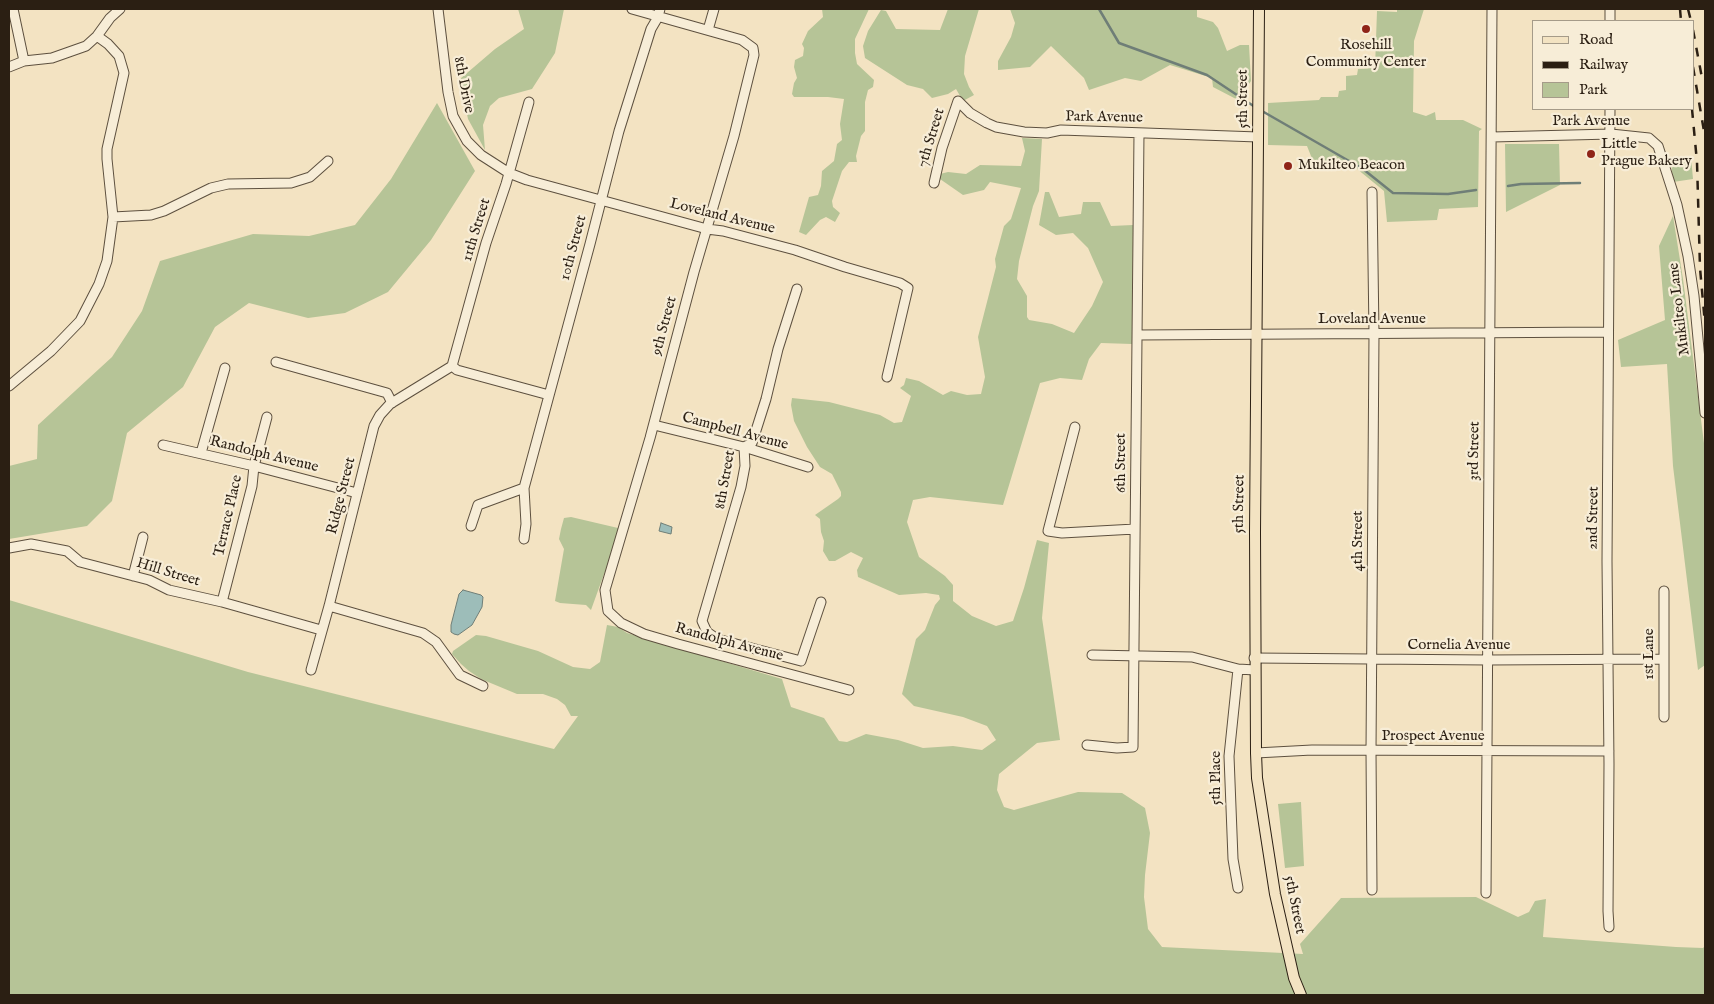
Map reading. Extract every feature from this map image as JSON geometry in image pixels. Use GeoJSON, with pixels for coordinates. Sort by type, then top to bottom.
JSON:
{"type":"FeatureCollection","features":[{"type":"Feature","properties":{"kind":"main road","name":"5th Street"},"geometry":{"type":"LineString","coordinates":[[1260,9],[1254,658],[1256,753],[1258,778],[1276,894],[1294,978],[1301,995]]}},
{"type":"Feature","properties":{"kind":"street"},"geometry":{"type":"LineString","coordinates":[[13,9],[24,61]]}},
{"type":"Feature","properties":{"kind":"street"},"geometry":{"type":"LineString","coordinates":[[9,67],[24,61],[52,58],[86,46],[120,9]]}},
{"type":"Feature","properties":{"kind":"street","name":"8th Drive"},"geometry":{"type":"LineString","coordinates":[[438,9],[448,92],[458,125],[475,150],[509,173]]}},
{"type":"Feature","properties":{"kind":"street"},"geometry":{"type":"LineString","coordinates":[[632,9],[659,13],[708,30],[714,9]]}},
{"type":"Feature","properties":{"kind":"street","name":"3rd Street"},"geometry":{"type":"LineString","coordinates":[[1486,893],[1492,9]]}},
{"type":"Feature","properties":{"kind":"street","name":"10th Street"},"geometry":{"type":"LineString","coordinates":[[524,539],[526,524],[524,488],[619,131],[651,29],[659,13]]}},
{"type":"Feature","properties":{"kind":"street","name":"9th Street"},"geometry":{"type":"LineString","coordinates":[[608,611],[605,590],[654,425],[753,64],[753,48],[742,40],[708,30]]}},
{"type":"Feature","properties":{"kind":"street"},"geometry":{"type":"LineString","coordinates":[[9,386],[51,351],[80,321],[103,275],[113,217],[107,149],[124,73],[119,56],[97,36]]}},
{"type":"Feature","properties":{"kind":"street","name":"Park Avenue"},"geometry":{"type":"LineString","coordinates":[[958,101],[970,113],[996,127],[1008,130],[1047,133],[1061,130],[1258,137]]}},
{"type":"Feature","properties":{"kind":"street","name":"7th Street"},"geometry":{"type":"LineString","coordinates":[[934,183],[942,148],[958,101]]}},
{"type":"Feature","properties":{"kind":"street","name":"11th Street"},"geometry":{"type":"LineString","coordinates":[[452,366],[486,243],[509,173],[529,102]]}},
{"type":"Feature","properties":{"kind":"street","name":"2nd Street"},"geometry":{"type":"LineString","coordinates":[[1609,927],[1607,659],[1610,110]]}},
{"type":"Feature","properties":{"kind":"street","name":"6th Street"},"geometry":{"type":"LineString","coordinates":[[1087,745],[1117,748],[1133,747],[1139,133]]}},
{"type":"Feature","properties":{"kind":"street","name":"Park Avenue"},"geometry":{"type":"LineString","coordinates":[[1492,137],[1610,134],[1649,138],[1658,146]]}},
{"type":"Feature","properties":{"kind":"street","name":"Mukilteo Lane"},"geometry":{"type":"LineString","coordinates":[[1658,146],[1677,206],[1688,256],[1694,296],[1705,413]]}},
{"type":"Feature","properties":{"kind":"street"},"geometry":{"type":"LineString","coordinates":[[113,217],[151,215],[164,211],[210,188],[228,184],[291,183],[310,177],[328,161]]}},
{"type":"Feature","properties":{"kind":"street","name":"Loveland Avenue"},"geometry":{"type":"LineString","coordinates":[[509,173],[527,180],[707,229],[795,250],[900,283],[908,288],[887,377]]}},
{"type":"Feature","properties":{"kind":"street","name":"4th Street"},"geometry":{"type":"LineString","coordinates":[[1372,192],[1374,334],[1372,890]]}},
{"type":"Feature","properties":{"kind":"street","name":"8th Street"},"geometry":{"type":"LineString","coordinates":[[702,622],[741,487],[745,466],[744,447],[752,443],[796,289]]}},
{"type":"Feature","properties":{"kind":"street","name":"Loveland Avenue"},"geometry":{"type":"LineString","coordinates":[[1137,335],[1608,332]]}},
{"type":"Feature","properties":{"kind":"street"},"geometry":{"type":"LineString","coordinates":[[276,362],[387,393],[392,403]]}},
{"type":"Feature","properties":{"kind":"street"},"geometry":{"type":"LineString","coordinates":[[452,366],[457,370],[549,396]]}},
{"type":"Feature","properties":{"kind":"street","name":"Ridge Street"},"geometry":{"type":"LineString","coordinates":[[311,670],[374,426],[380,415],[392,403],[452,366]]}},
{"type":"Feature","properties":{"kind":"street"},"geometry":{"type":"LineString","coordinates":[[201,453],[225,368]]}},
{"type":"Feature","properties":{"kind":"street","name":"Terrace Place"},"geometry":{"type":"LineString","coordinates":[[222,602],[252,486],[254,466],[267,417]]}},
{"type":"Feature","properties":{"kind":"street","name":"Campbell Avenue"},"geometry":{"type":"LineString","coordinates":[[654,425],[744,447],[808,467]]}},
{"type":"Feature","properties":{"kind":"street"},"geometry":{"type":"LineString","coordinates":[[1075,427],[1048,531],[1062,533],[1135,529]]}},
{"type":"Feature","properties":{"kind":"street","name":"Randolph Avenue"},"geometry":{"type":"LineString","coordinates":[[163,445],[357,493]]}},
{"type":"Feature","properties":{"kind":"street"},"geometry":{"type":"LineString","coordinates":[[471,526],[478,505],[524,488]]}},
{"type":"Feature","properties":{"kind":"street"},"geometry":{"type":"LineString","coordinates":[[133,576],[143,538]]}},
{"type":"Feature","properties":{"kind":"street","name":"Hill Street"},"geometry":{"type":"LineString","coordinates":[[9,548],[30,544],[67,551],[80,562],[149,580],[169,590],[222,602],[321,630]]}},
{"type":"Feature","properties":{"kind":"street","name":"1st Lane"},"geometry":{"type":"LineString","coordinates":[[1664,591],[1664,717]]}},
{"type":"Feature","properties":{"kind":"street","name":"Randolph Avenue"},"geometry":{"type":"LineString","coordinates":[[702,622],[707,632],[717,638],[801,661],[821,602]]}},
{"type":"Feature","properties":{"kind":"street"},"geometry":{"type":"LineString","coordinates":[[329,606],[423,633],[436,642],[460,674],[483,686]]}},
{"type":"Feature","properties":{"kind":"street","name":"Randolph Avenue"},"geometry":{"type":"LineString","coordinates":[[608,611],[621,623],[644,634],[849,690]]}},
{"type":"Feature","properties":{"kind":"street"},"geometry":{"type":"LineString","coordinates":[[1092,655],[1192,657],[1238,669],[1255,670]]}},
{"type":"Feature","properties":{"kind":"street","name":"Cornelia Avenue"},"geometry":{"type":"LineString","coordinates":[[1254,658],[1663,659]]}},
{"type":"Feature","properties":{"kind":"street","name":"5th Place"},"geometry":{"type":"LineString","coordinates":[[1238,669],[1229,756],[1233,859],[1238,888]]}},
{"type":"Feature","properties":{"kind":"street","name":"Prospect Avenue"},"geometry":{"type":"LineString","coordinates":[[1256,753],[1312,750],[1609,752]]}},
{"type":"Feature","properties":{"kind":"green space"},"geometry":{"type":"Polygon","coordinates":[[[518,9],[564,9],[555,53],[532,89],[499,98],[490,106],[483,125],[485,150],[468,119],[460,79],[495,49],[524,29],[518,9]]]}},
{"type":"Feature","properties":{"kind":"green space"},"geometry":{"type":"Polygon","coordinates":[[[822,9],[869,9],[855,39],[855,53],[857,64],[874,80],[873,87],[868,90],[865,102],[865,131],[861,136],[856,156],[857,162],[849,162],[842,171],[832,201],[833,207],[840,213],[835,222],[826,217],[820,220],[806,235],[799,232],[809,197],[818,195],[822,171],[834,161],[837,144],[842,140],[840,124],[844,99],[794,97],[792,94],[797,78],[794,67],[795,60],[803,56],[804,48],[802,44],[808,31],[823,17],[822,9]]]}},
{"type":"Feature","properties":{"kind":"green space"},"geometry":{"type":"Polygon","coordinates":[[[948,9],[979,9],[965,56],[964,74],[974,95],[963,101],[956,89],[948,94],[932,98],[923,89],[907,85],[865,58],[863,46],[868,31],[881,10],[886,11],[896,29],[940,30],[948,9]]]}},
{"type":"Feature","properties":{"kind":"green space"},"geometry":{"type":"Polygon","coordinates":[[[1010,9],[1197,9],[1197,17],[1213,22],[1218,28],[1227,51],[1240,45],[1249,45],[1251,81],[1238,100],[1213,87],[1212,78],[1170,65],[1141,81],[1125,78],[1089,90],[1084,78],[1051,46],[1030,67],[998,70],[998,61],[1011,37],[1015,23],[1010,9]]]}},
{"type":"Feature","properties":{"kind":"green space"},"geometry":{"type":"Polygon","coordinates":[[[1397,9],[1424,9],[1414,41],[1413,112],[1426,116],[1435,112],[1436,120],[1463,120],[1482,129],[1479,131],[1478,207],[1439,209],[1437,220],[1387,222],[1384,191],[1351,164],[1313,161],[1307,146],[1268,145],[1268,103],[1338,97],[1339,91],[1346,90],[1346,76],[1357,75],[1358,69],[1375,68],[1377,11],[1397,12],[1397,9]]]}},
{"type":"Feature","properties":{"kind":"green space"},"geometry":{"type":"Polygon","coordinates":[[[437,103],[475,171],[431,240],[388,292],[345,313],[308,318],[249,303],[215,327],[183,387],[127,433],[112,501],[87,526],[9,539],[9,466],[37,459],[38,425],[112,357],[142,311],[160,261],[253,234],[309,236],[355,225],[391,179],[437,103]]]}},
{"type":"Feature","properties":{"kind":"green space"},"geometry":{"type":"Polygon","coordinates":[[[1022,138],[1042,139],[1039,191],[1033,206],[1019,261],[1017,279],[1027,296],[1027,317],[1029,320],[1052,324],[1074,333],[1092,306],[1103,282],[1088,248],[1073,233],[1056,235],[1039,225],[1045,192],[1049,192],[1059,217],[1081,214],[1083,202],[1100,202],[1111,226],[1133,225],[1132,344],[1101,343],[1089,359],[1082,380],[1060,378],[1040,383],[1003,505],[930,497],[913,500],[907,522],[919,557],[945,576],[953,585],[953,601],[972,616],[996,626],[1013,621],[1037,540],[1049,543],[1042,618],[1060,740],[1037,743],[999,774],[997,790],[1004,807],[1014,810],[1078,792],[1122,793],[1145,808],[1150,833],[1144,897],[1148,929],[1162,947],[1303,954],[1300,944],[1341,898],[1476,897],[1518,917],[1529,912],[1535,901],[1546,899],[1543,937],[1676,947],[1703,948],[1705,946],[1705,995],[9,995],[9,600],[248,672],[554,749],[578,716],[571,716],[565,705],[557,699],[543,694],[517,694],[481,679],[461,664],[452,654],[453,651],[476,635],[486,636],[538,651],[573,667],[590,669],[600,662],[607,625],[618,627],[627,633],[782,679],[791,707],[824,718],[839,741],[847,742],[866,734],[898,740],[923,748],[953,746],[982,750],[996,740],[987,726],[963,717],[914,706],[902,694],[916,639],[925,630],[935,605],[940,599],[939,595],[926,593],[899,595],[858,577],[857,570],[863,558],[851,552],[835,561],[829,561],[823,551],[824,541],[820,519],[815,515],[838,499],[841,496],[841,492],[832,474],[820,467],[807,447],[794,421],[791,405],[792,398],[829,402],[880,415],[894,423],[902,422],[911,396],[900,388],[904,385],[906,378],[919,381],[943,395],[951,391],[967,395],[981,394],[985,377],[978,337],[996,267],[995,259],[1004,226],[1011,219],[1021,188],[990,182],[984,190],[963,195],[940,179],[940,174],[948,172],[966,174],[980,165],[1021,166],[1025,151],[1022,138]]]}},
{"type":"Feature","properties":{"kind":"green space"},"geometry":{"type":"Polygon","coordinates":[[[1505,144],[1559,144],[1560,185],[1506,212],[1505,144]]]}},
{"type":"Feature","properties":{"kind":"green space"},"geometry":{"type":"Polygon","coordinates":[[[1691,157],[1693,179],[1673,182],[1671,160],[1691,157]]]}},
{"type":"Feature","properties":{"kind":"green space"},"geometry":{"type":"Polygon","coordinates":[[[1673,216],[1705,451],[1705,665],[1698,670],[1673,466],[1667,364],[1621,367],[1618,340],[1665,320],[1659,246],[1673,216]]]}},
{"type":"Feature","properties":{"kind":"green space"},"geometry":{"type":"Polygon","coordinates":[[[571,517],[618,528],[620,531],[613,555],[591,610],[586,605],[555,601],[564,549],[559,539],[564,518],[571,517]]]}},
{"type":"Feature","properties":{"kind":"green space"},"geometry":{"type":"Polygon","coordinates":[[[1301,802],[1304,866],[1285,868],[1278,804],[1301,802]]]}},
{"type":"Feature","properties":{"kind":"water"},"geometry":{"type":"Polygon","coordinates":[[[661,523],[672,527],[671,534],[659,531],[661,523]]]}},
{"type":"Feature","properties":{"kind":"water"},"geometry":{"type":"Polygon","coordinates":[[[463,590],[481,595],[483,597],[482,607],[472,625],[458,635],[451,632],[451,625],[459,594],[463,590]]]}},
{"type":"Feature","properties":{"kind":"waterway"},"geometry":{"type":"LineString","coordinates":[[1099,9],[1119,43],[1207,75],[1255,107]]}},
{"type":"Feature","properties":{"kind":"waterway"},"geometry":{"type":"LineString","coordinates":[[1262,111],[1363,169],[1393,193],[1448,194],[1476,190]]}},
{"type":"Feature","properties":{"kind":"waterway"},"geometry":{"type":"LineString","coordinates":[[1508,186],[1580,183]]}},
{"type":"Feature","properties":{"kind":"railway"},"geometry":{"type":"LineString","coordinates":[[1680,9],[1681,20]]}},
{"type":"Feature","properties":{"kind":"railway"},"geometry":{"type":"LineString","coordinates":[[1688,9],[1691,20]]}},
{"type":"Feature","properties":{"kind":"railway"},"geometry":{"type":"LineString","coordinates":[[1694,35],[1702,78]]}},
{"type":"Feature","properties":{"kind":"railway"},"geometry":{"type":"LineString","coordinates":[[1694,73],[1705,137]]}},
{"type":"Feature","properties":{"kind":"railway"},"geometry":{"type":"LineString","coordinates":[[1692,110],[1697,162],[1700,268],[1705,324]]}},
{"type":"Feature","properties":{"kind":"place","name":"Rosehill Community Center"},"geometry":{"type":"Point","coordinates":[1366,29]}},
{"type":"Feature","properties":{"kind":"place","name":"Little Prague Bakery"},"geometry":{"type":"Point","coordinates":[1591,154]}},
{"type":"Feature","properties":{"kind":"place","name":"Mukilteo Beacon"},"geometry":{"type":"Point","coordinates":[1288,166]}}]}
